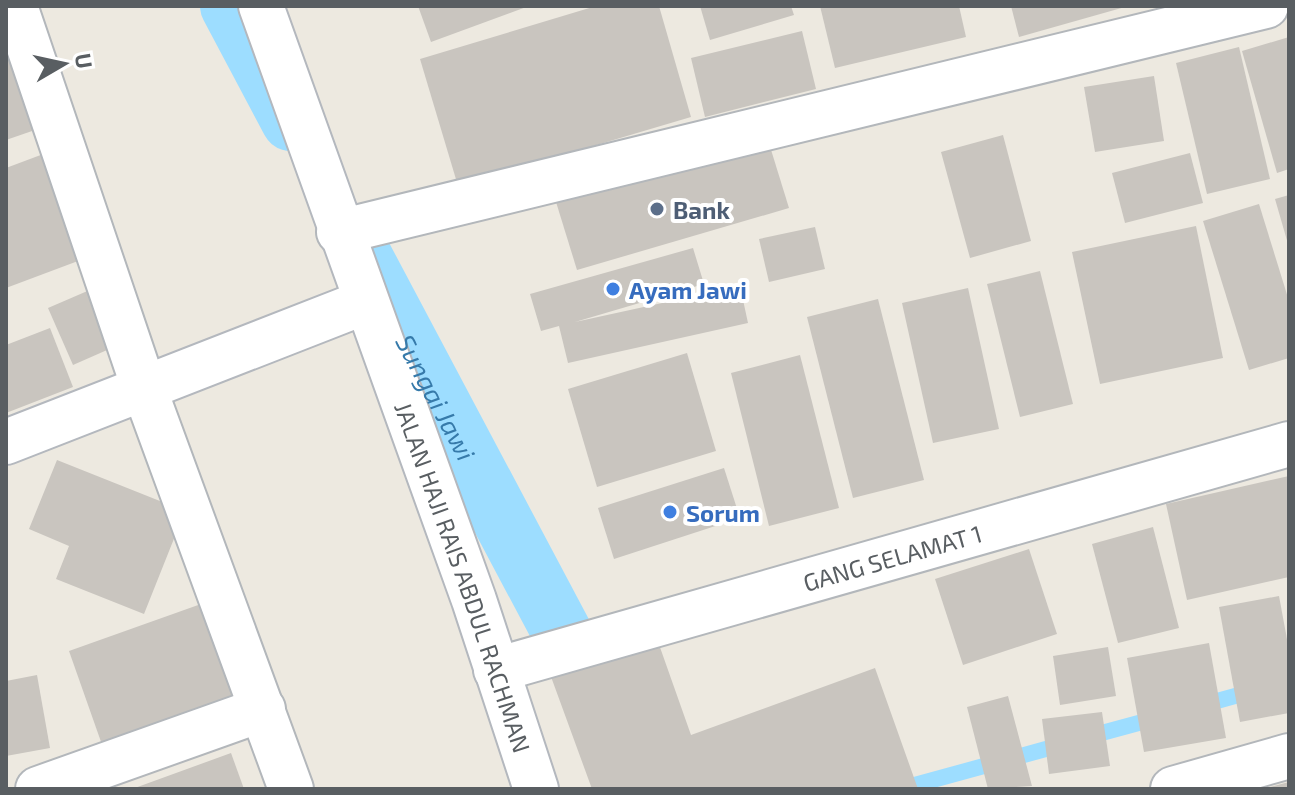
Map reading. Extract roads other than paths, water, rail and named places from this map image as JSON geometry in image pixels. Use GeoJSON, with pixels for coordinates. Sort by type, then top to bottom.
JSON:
{"type":"FeatureCollection","features":[{"type":"Feature","properties":{"kind":"street","name":"JALAN HAJI RAIS ABDUL RACHMAN"},"geometry":{"type":"LineString","coordinates":[[261,6],[339,232],[474,600],[536,789]]}},
{"type":"Feature","properties":{"kind":"street"},"geometry":{"type":"LineString","coordinates":[[339,232],[1266,6]]}},
{"type":"Feature","properties":{"kind":"street"},"geometry":{"type":"LineString","coordinates":[[24,11],[144,388],[291,789]]}},
{"type":"Feature","properties":{"kind":"street"},"geometry":{"type":"LineString","coordinates":[[6,442],[365,302]]}},
{"type":"Feature","properties":{"kind":"street","name":"GANG SELAMAT 1"},"geometry":{"type":"LineString","coordinates":[[496,667],[1289,444]]}},
{"type":"Feature","properties":{"kind":"street"},"geometry":{"type":"LineString","coordinates":[[38,789],[263,709]]}},
{"type":"Feature","properties":{"kind":"street"},"geometry":{"type":"LineString","coordinates":[[1173,789],[1289,756]]}},
{"type":"Feature","properties":{"kind":"waterway","name":"Sungai Jawi"},"geometry":{"type":"LineString","coordinates":[[230,6],[291,121]]}},
{"type":"Feature","properties":{"kind":"waterway","name":"Sungai Jawi"},"geometry":{"type":"LineString","coordinates":[[360,252],[645,789]]}},
{"type":"Feature","properties":{"kind":"waterway"},"geometry":{"type":"LineString","coordinates":[[1199,706],[1289,681]]}},
{"type":"Feature","properties":{"kind":"waterway"},"geometry":{"type":"LineString","coordinates":[[1087,737],[1157,718]]}},
{"type":"Feature","properties":{"kind":"waterway"},"geometry":{"type":"LineString","coordinates":[[900,789],[1064,744]]}},
{"type":"Feature","properties":{"kind":"place","name":"Bank"},"geometry":{"type":"Point","coordinates":[657,209]}},
{"type":"Feature","properties":{"kind":"place","name":"Ayam Jawi"},"geometry":{"type":"Point","coordinates":[613,289]}},
{"type":"Feature","properties":{"kind":"place","name":"Sorum"},"geometry":{"type":"Point","coordinates":[670,512]}}]}
